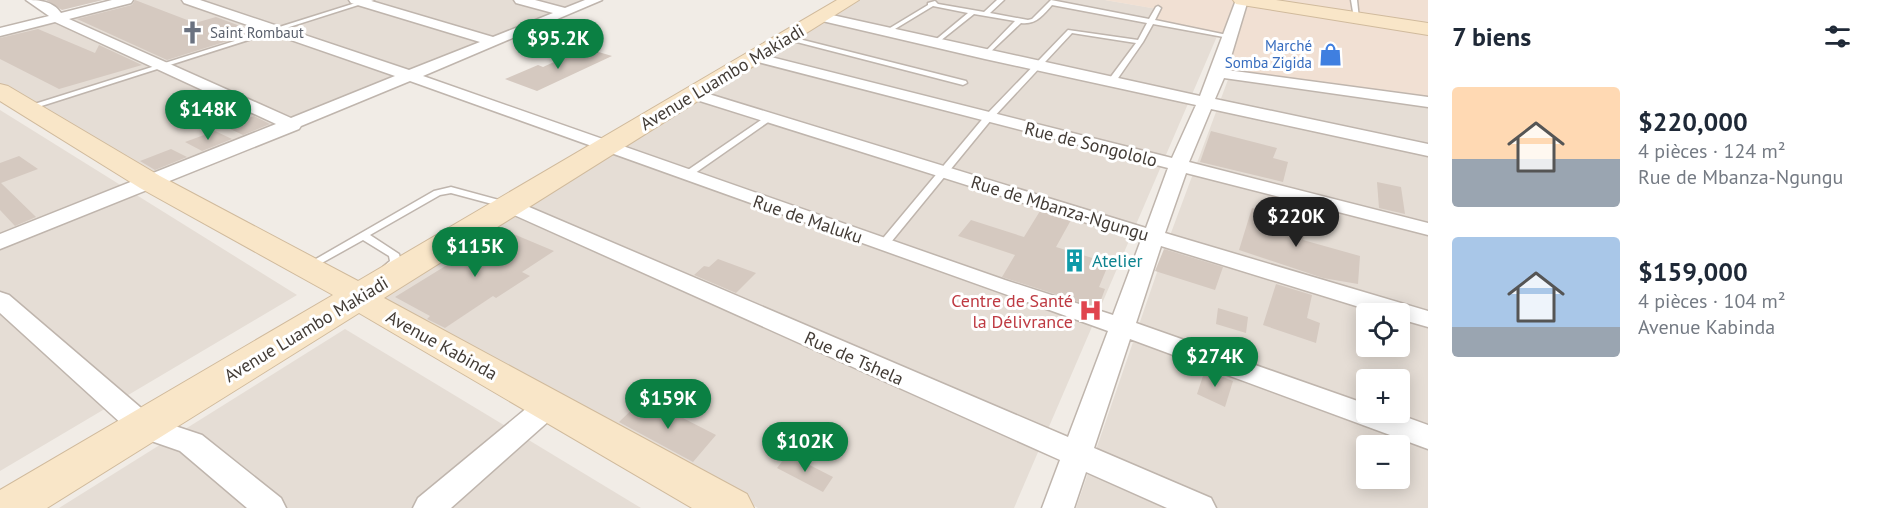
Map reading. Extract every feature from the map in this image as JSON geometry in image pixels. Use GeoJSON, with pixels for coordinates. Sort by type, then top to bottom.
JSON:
{"type":"FeatureCollection","features":[{"type":"Feature","properties":{"kind":"street"},"geometry":{"type":"LineString","coordinates":[[32,0],[54,11],[57,18],[293,125]]}},
{"type":"Feature","properties":{"kind":"street"},"geometry":{"type":"LineString","coordinates":[[0,32],[127,0]]}},
{"type":"Feature","properties":{"kind":"street","name":"Rue de Maluku"},"geometry":{"type":"LineString","coordinates":[[188,0],[410,76],[685,176],[1122,327],[1428,438]]}},
{"type":"Feature","properties":{"kind":"street"},"geometry":{"type":"LineString","coordinates":[[520,0],[566,12]]}},
{"type":"Feature","properties":{"kind":"street"},"geometry":{"type":"LineString","coordinates":[[0,242],[293,125],[596,0]]}},
{"type":"Feature","properties":{"kind":"street"},"geometry":{"type":"LineString","coordinates":[[1058,508],[1178,166],[1218,73],[1242,0],[1355,9],[1428,29]]}},
{"type":"Feature","properties":{"kind":"street"},"geometry":{"type":"LineString","coordinates":[[363,1],[495,42]]}},
{"type":"Feature","properties":{"kind":"street"},"geometry":{"type":"LineString","coordinates":[[837,8],[888,31],[985,55],[1428,150]]}},
{"type":"Feature","properties":{"kind":"street","name":"Avenue Luambo Makiadi"},"geometry":{"type":"LineString","coordinates":[[9,508],[144,427],[354,294],[508,206],[837,8]]}},
{"type":"Feature","properties":{"kind":"street","name":"Rue de Songololo"},"geometry":{"type":"LineString","coordinates":[[755,57],[1428,229]]}},
{"type":"Feature","properties":{"kind":"street"},"geometry":{"type":"LineString","coordinates":[[1218,73],[1428,102]]}},
{"type":"Feature","properties":{"kind":"street","name":"Avenue Kabinda"},"geometry":{"type":"LineString","coordinates":[[0,91],[150,182],[307,267],[730,508]]}},
{"type":"Feature","properties":{"kind":"street","name":"Rue de Mbanza-Ngungu"},"geometry":{"type":"LineString","coordinates":[[693,94],[1428,319]]}},
{"type":"Feature","properties":{"kind":"street","name":"Rue de Tshela"},"geometry":{"type":"LineString","coordinates":[[508,206],[1200,508]]}},
{"type":"Feature","properties":{"kind":"street"},"geometry":{"type":"LineString","coordinates":[[0,300],[144,427],[191,443],[270,508]]}},
{"type":"Feature","properties":{"kind":"street"},"geometry":{"type":"LineString","coordinates":[[429,508],[549,405]]}},
{"type":"Feature","properties":{"kind":"lane"},"geometry":{"type":"LineString","coordinates":[[888,31],[930,4],[947,0]]}},
{"type":"Feature","properties":{"kind":"lane"},"geometry":{"type":"LineString","coordinates":[[985,14],[1001,0]]}},
{"type":"Feature","properties":{"kind":"lane"},"geometry":{"type":"LineString","coordinates":[[29,107],[363,1]]}},
{"type":"Feature","properties":{"kind":"lane"},"geometry":{"type":"LineString","coordinates":[[930,4],[1019,21],[1034,20],[1053,2],[1230,36]]}},
{"type":"Feature","properties":{"kind":"lane"},"geometry":{"type":"LineString","coordinates":[[1111,82],[1140,42],[1158,8]]}},
{"type":"Feature","properties":{"kind":"lane"},"geometry":{"type":"LineString","coordinates":[[936,43],[972,13]]}},
{"type":"Feature","properties":{"kind":"lane"},"geometry":{"type":"LineString","coordinates":[[985,55],[1019,21]]}},
{"type":"Feature","properties":{"kind":"lane"},"geometry":{"type":"LineString","coordinates":[[883,245],[988,118],[1070,31],[1140,42]]}},
{"type":"Feature","properties":{"kind":"lane"},"geometry":{"type":"LineString","coordinates":[[787,38],[963,82]]}},
{"type":"Feature","properties":{"kind":"lane"},"geometry":{"type":"LineString","coordinates":[[685,176],[770,118]]}},
{"type":"Feature","properties":{"kind":"lane"},"geometry":{"type":"LineString","coordinates":[[307,267],[437,193],[452,190],[508,206]]}},
{"type":"Feature","properties":{"kind":"lane"},"geometry":{"type":"LineString","coordinates":[[354,294],[396,262],[394,254],[362,235]]}},
{"type":"Feature","properties":{"kind":"shaded area"},"geometry":{"type":"Polygon","coordinates":[[[132,0],[592,0],[155,177],[0,87],[0,34],[132,0]]]}},
{"type":"Feature","properties":{"kind":"shaded area"},"geometry":{"type":"Polygon","coordinates":[[[860,0],[1105,0],[1158,9],[1218,34],[1014,508],[758,508],[375,300],[860,0]]]}},
{"type":"Feature","properties":{"kind":"shaded area","name":"Marché Somba Zigida"},"geometry":{"type":"Polygon","coordinates":[[[1105,0],[1428,0],[1428,97],[1227,70],[1238,37],[1150,21],[1157,9],[1105,0]]]}},
{"type":"Feature","properties":{"kind":"shaded area"},"geometry":{"type":"Polygon","coordinates":[[[1229,77],[1428,105],[1428,508],[1076,508],[1165,249],[1229,77]]]}},
{"type":"Feature","properties":{"kind":"shaded area"},"geometry":{"type":"Polygon","coordinates":[[[0,110],[297,295],[0,471],[0,110]]]}},
{"type":"Feature","properties":{"kind":"shaded area"},"geometry":{"type":"Polygon","coordinates":[[[345,329],[641,508],[59,508],[345,329]]]}},
{"type":"Feature","properties":{"kind":"building"},"geometry":{"type":"Polygon","coordinates":[[[46,0],[103,0],[62,10],[46,0]]]}},
{"type":"Feature","properties":{"kind":"building"},"geometry":{"type":"Polygon","coordinates":[[[135,0],[195,23],[216,17],[256,32],[167,60],[77,19],[132,5],[135,0]]]}},
{"type":"Feature","properties":{"kind":"building"},"geometry":{"type":"Polygon","coordinates":[[[38,29],[95,53],[99,45],[142,65],[59,89],[0,59],[0,38],[38,29]]]}},
{"type":"Feature","properties":{"kind":"building"},"geometry":{"type":"Polygon","coordinates":[[[585,48],[612,56],[537,91],[505,79],[538,65],[543,67],[585,48]]]}},
{"type":"Feature","properties":{"kind":"building"},"geometry":{"type":"Polygon","coordinates":[[[254,116],[270,124],[243,135],[226,127],[254,116]]]}},
{"type":"Feature","properties":{"kind":"building"},"geometry":{"type":"Polygon","coordinates":[[[215,131],[232,139],[202,151],[185,142],[215,131]]]}},
{"type":"Feature","properties":{"kind":"building"},"geometry":{"type":"Polygon","coordinates":[[[1211,131],[1277,148],[1273,158],[1288,162],[1283,182],[1200,162],[1211,131]]]}},
{"type":"Feature","properties":{"kind":"building"},"geometry":{"type":"Polygon","coordinates":[[[171,149],[187,157],[155,170],[140,161],[171,149]]]}},
{"type":"Feature","properties":{"kind":"building"},"geometry":{"type":"Polygon","coordinates":[[[19,156],[38,169],[1,183],[36,217],[15,226],[0,210],[0,163],[19,156]]]}},
{"type":"Feature","properties":{"kind":"building"},"geometry":{"type":"Polygon","coordinates":[[[1377,182],[1401,187],[1405,214],[1379,208],[1377,182]]]}},
{"type":"Feature","properties":{"kind":"building"},"geometry":{"type":"Polygon","coordinates":[[[1252,208],[1307,224],[1303,240],[1360,256],[1358,284],[1323,278],[1239,250],[1252,208]]]}},
{"type":"Feature","properties":{"kind":"building"},"geometry":{"type":"Polygon","coordinates":[[[1040,211],[1071,220],[1056,247],[1109,263],[1099,287],[1105,289],[1098,308],[1002,277],[1015,255],[958,236],[971,220],[1024,237],[1040,211]]]}},
{"type":"Feature","properties":{"kind":"building"},"geometry":{"type":"Polygon","coordinates":[[[504,230],[554,251],[522,272],[530,276],[496,298],[493,296],[445,328],[427,319],[430,316],[395,297],[504,230]]]}},
{"type":"Feature","properties":{"kind":"building"},"geometry":{"type":"Polygon","coordinates":[[[1164,249],[1223,267],[1215,290],[1155,271],[1164,249]]]}},
{"type":"Feature","properties":{"kind":"building"},"geometry":{"type":"Polygon","coordinates":[[[718,259],[756,273],[736,293],[694,275],[704,266],[709,267],[718,259]]]}},
{"type":"Feature","properties":{"kind":"building"},"geometry":{"type":"Polygon","coordinates":[[[1276,284],[1312,295],[1307,318],[1320,323],[1316,343],[1263,325],[1276,284]]]}},
{"type":"Feature","properties":{"kind":"building"},"geometry":{"type":"Polygon","coordinates":[[[1218,308],[1248,317],[1246,333],[1216,324],[1218,308]]]}},
{"type":"Feature","properties":{"kind":"building"},"geometry":{"type":"Polygon","coordinates":[[[1205,370],[1233,381],[1225,407],[1197,394],[1205,370]]]}},
{"type":"Feature","properties":{"kind":"building"},"geometry":{"type":"Polygon","coordinates":[[[644,398],[716,435],[693,462],[619,422],[644,398]]]}},
{"type":"Feature","properties":{"kind":"building"},"geometry":{"type":"Polygon","coordinates":[[[788,454],[833,477],[823,492],[777,468],[788,454]]]}},
{"type":"Feature","properties":{"kind":"place","name":"Saint Rombaut"},"geometry":{"type":"Point","coordinates":[192,32]}},
{"type":"Feature","properties":{"kind":"place","name":"Marché Somba Zigida"},"geometry":{"type":"Point","coordinates":[1330,54]}},
{"type":"Feature","properties":{"kind":"place","name":"Atelier"},"geometry":{"type":"Point","coordinates":[1074,260]}},
{"type":"Feature","properties":{"kind":"place","name":"Centre de Santé la Délivrance"},"geometry":{"type":"Point","coordinates":[1091,310]}}]}
